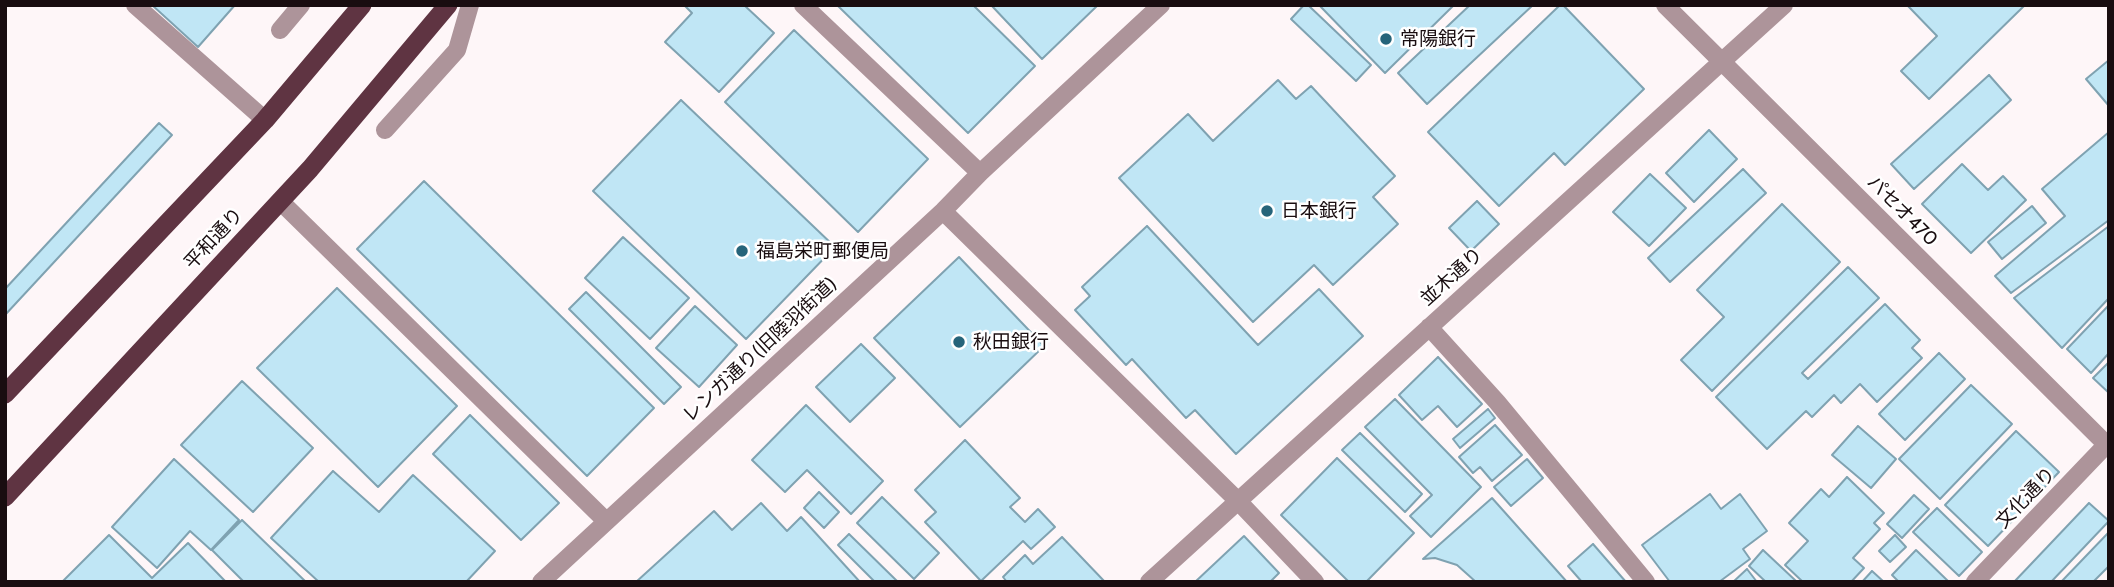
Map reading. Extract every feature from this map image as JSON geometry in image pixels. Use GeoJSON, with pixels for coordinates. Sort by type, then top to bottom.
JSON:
{"type":"FeatureCollection","features":[{"type":"Feature","properties":{"kind":"highway"},"geometry":{"type":"LineString","coordinates":[[5,394],[265,120],[362,5]]}},
{"type":"Feature","properties":{"kind":"highway","name":"平和通り"},"geometry":{"type":"LineString","coordinates":[[5,497],[280,201],[448,5]]}},
{"type":"Feature","properties":{"kind":"street"},"geometry":{"type":"LineString","coordinates":[[135,5],[265,120]]}},
{"type":"Feature","properties":{"kind":"street"},"geometry":{"type":"LineString","coordinates":[[279,30],[301,5]]}},
{"type":"Feature","properties":{"kind":"street"},"geometry":{"type":"LineString","coordinates":[[385,130],[457,50],[470,5]]}},
{"type":"Feature","properties":{"kind":"street"},"geometry":{"type":"LineString","coordinates":[[803,5],[980,173]]}},
{"type":"Feature","properties":{"kind":"street","name":"レンガ通り(旧陸羽街道)"},"geometry":{"type":"LineString","coordinates":[[541,582],[943,211],[980,173],[1161,5]]}},
{"type":"Feature","properties":{"kind":"street","name":"パセオ470"},"geometry":{"type":"LineString","coordinates":[[1665,5],[2108,444]]}},
{"type":"Feature","properties":{"kind":"street","name":"並木通り"},"geometry":{"type":"LineString","coordinates":[[1149,582],[1784,5]]}},
{"type":"Feature","properties":{"kind":"street"},"geometry":{"type":"LineString","coordinates":[[280,201],[606,521]]}},
{"type":"Feature","properties":{"kind":"street"},"geometry":{"type":"LineString","coordinates":[[943,211],[1238,501],[1315,582]]}},
{"type":"Feature","properties":{"kind":"street"},"geometry":{"type":"LineString","coordinates":[[1429,327],[1497,402],[1646,582]]}},
{"type":"Feature","properties":{"kind":"street","name":"文化通り"},"geometry":{"type":"LineString","coordinates":[[1975,582],[2108,444]]}},
{"type":"Feature","properties":{"kind":"building"},"geometry":{"type":"Polygon","coordinates":[[[152,5],[235,5],[198,47],[152,5]]]}},
{"type":"Feature","properties":{"kind":"building"},"geometry":{"type":"Polygon","coordinates":[[[684,5],[744,5],[774,33],[719,92],[665,42],[692,13],[684,5]]]}},
{"type":"Feature","properties":{"kind":"building"},"geometry":{"type":"Polygon","coordinates":[[[837,5],[973,5],[1035,66],[968,133],[837,5]]]}},
{"type":"Feature","properties":{"kind":"building"},"geometry":{"type":"Polygon","coordinates":[[[991,5],[1098,5],[1042,59],[991,5]]]}},
{"type":"Feature","properties":{"kind":"building"},"geometry":{"type":"Polygon","coordinates":[[[1304,5],[1308,5],[1371,65],[1356,81],[1291,19],[1304,5]]]}},
{"type":"Feature","properties":{"kind":"building","name":"常陽銀行"},"geometry":{"type":"Polygon","coordinates":[[[1319,5],[1454,5],[1385,73],[1319,5]]]}},
{"type":"Feature","properties":{"kind":"building"},"geometry":{"type":"Polygon","coordinates":[[[1470,5],[1533,5],[1427,104],[1398,73],[1470,5]]]}},
{"type":"Feature","properties":{"kind":"building"},"geometry":{"type":"Polygon","coordinates":[[[1563,5],[1644,89],[1565,165],[1554,153],[1499,206],[1428,132],[1563,5]]]}},
{"type":"Feature","properties":{"kind":"building"},"geometry":{"type":"Polygon","coordinates":[[[1907,5],[2025,5],[1929,99],[1901,71],[1937,36],[1907,5]]]}},
{"type":"Feature","properties":{"kind":"building"},"geometry":{"type":"Polygon","coordinates":[[[794,30],[928,159],[858,232],[725,102],[794,30]]]}},
{"type":"Feature","properties":{"kind":"building"},"geometry":{"type":"Polygon","coordinates":[[[2109,60],[2109,106],[2086,79],[2109,60]]]}},
{"type":"Feature","properties":{"kind":"building"},"geometry":{"type":"Polygon","coordinates":[[[1989,75],[2011,100],[1914,189],[1891,164],[1989,75]]]}},
{"type":"Feature","properties":{"kind":"building","name":"日本銀行"},"geometry":{"type":"Polygon","coordinates":[[[1278,80],[1296,99],[1311,86],[1395,176],[1373,197],[1398,224],[1333,285],[1314,265],[1253,322],[1119,178],[1188,114],[1213,141],[1278,80]]]}},
{"type":"Feature","properties":{"kind":"building"},"geometry":{"type":"Polygon","coordinates":[[[681,100],[835,247],[746,339],[593,191],[681,100]]]}},
{"type":"Feature","properties":{"kind":"building"},"geometry":{"type":"Polygon","coordinates":[[[159,123],[172,135],[5,315],[5,289],[159,123]]]}},
{"type":"Feature","properties":{"kind":"building"},"geometry":{"type":"Polygon","coordinates":[[[1709,130],[1737,159],[1694,202],[1666,173],[1709,130]]]}},
{"type":"Feature","properties":{"kind":"building"},"geometry":{"type":"Polygon","coordinates":[[[2109,132],[2109,220],[2011,293],[1995,276],[2065,216],[2042,189],[2109,132]]]}},
{"type":"Feature","properties":{"kind":"building"},"geometry":{"type":"Polygon","coordinates":[[[1962,164],[1988,190],[2003,176],[2026,200],[1971,253],[1922,204],[1962,164]]]}},
{"type":"Feature","properties":{"kind":"building"},"geometry":{"type":"Polygon","coordinates":[[[1743,169],[1766,193],[1670,282],[1648,258],[1743,169]]]}},
{"type":"Feature","properties":{"kind":"building"},"geometry":{"type":"Polygon","coordinates":[[[1650,174],[1686,208],[1649,246],[1613,212],[1650,174]]]}},
{"type":"Feature","properties":{"kind":"building"},"geometry":{"type":"Polygon","coordinates":[[[424,181],[654,408],[587,476],[357,249],[424,181]]]}},
{"type":"Feature","properties":{"kind":"building"},"geometry":{"type":"Polygon","coordinates":[[[1477,201],[1499,224],[1471,251],[1449,228],[1477,201]]]}},
{"type":"Feature","properties":{"kind":"building"},"geometry":{"type":"Polygon","coordinates":[[[1782,204],[1840,262],[1712,391],[1681,360],[1724,317],[1697,290],[1782,204]]]}},
{"type":"Feature","properties":{"kind":"building"},"geometry":{"type":"Polygon","coordinates":[[[2032,206],[2046,223],[2002,259],[1988,242],[2032,206]]]}},
{"type":"Feature","properties":{"kind":"building"},"geometry":{"type":"Polygon","coordinates":[[[1147,226],[1258,345],[1319,289],[1363,336],[1236,454],[1195,410],[1186,418],[1132,359],[1126,365],[1075,310],[1090,296],[1082,287],[1147,226]]]}},
{"type":"Feature","properties":{"kind":"building"},"geometry":{"type":"Polygon","coordinates":[[[2109,226],[2109,298],[2062,348],[2014,298],[2109,226]]]}},
{"type":"Feature","properties":{"kind":"building"},"geometry":{"type":"Polygon","coordinates":[[[623,237],[689,298],[650,339],[585,278],[623,237]]]}},
{"type":"Feature","properties":{"kind":"building","name":"秋田銀行"},"geometry":{"type":"Polygon","coordinates":[[[959,257],[1044,346],[960,427],[874,338],[959,257]]]}},
{"type":"Feature","properties":{"kind":"building"},"geometry":{"type":"Polygon","coordinates":[[[1848,267],[1879,298],[1802,373],[1808,379],[1885,304],[1920,340],[1912,348],[1922,358],[1877,402],[1860,384],[1841,403],[1834,395],[1812,417],[1806,411],[1767,449],[1716,397],[1848,267]]]}},
{"type":"Feature","properties":{"kind":"building"},"geometry":{"type":"Polygon","coordinates":[[[337,288],[457,406],[378,487],[257,368],[337,288]]]}},
{"type":"Feature","properties":{"kind":"building"},"geometry":{"type":"Polygon","coordinates":[[[586,292],[681,387],[664,404],[569,309],[586,292]]]}},
{"type":"Feature","properties":{"kind":"building"},"geometry":{"type":"Polygon","coordinates":[[[2109,305],[2109,353],[2091,373],[2067,349],[2109,305]]]}},
{"type":"Feature","properties":{"kind":"building"},"geometry":{"type":"Polygon","coordinates":[[[695,306],[737,345],[699,387],[656,348],[695,306]]]}},
{"type":"Feature","properties":{"kind":"building"},"geometry":{"type":"Polygon","coordinates":[[[861,344],[895,378],[850,422],[816,387],[861,344]]]}},
{"type":"Feature","properties":{"kind":"building"},"geometry":{"type":"Polygon","coordinates":[[[1939,353],[1965,379],[1905,440],[1879,414],[1939,353]]]}},
{"type":"Feature","properties":{"kind":"building"},"geometry":{"type":"Polygon","coordinates":[[[1438,357],[1482,404],[1457,427],[1438,406],[1422,420],[1399,395],[1438,357]]]}},
{"type":"Feature","properties":{"kind":"building"},"geometry":{"type":"Polygon","coordinates":[[[2109,362],[2109,393],[2093,378],[2109,362]]]}},
{"type":"Feature","properties":{"kind":"building"},"geometry":{"type":"Polygon","coordinates":[[[242,381],[313,448],[253,512],[181,445],[242,381]]]}},
{"type":"Feature","properties":{"kind":"building"},"geometry":{"type":"Polygon","coordinates":[[[1971,385],[2012,424],[1940,499],[1899,459],[1971,385]]]}},
{"type":"Feature","properties":{"kind":"building"},"geometry":{"type":"Polygon","coordinates":[[[1395,399],[1481,487],[1431,537],[1410,516],[1432,495],[1365,427],[1395,399]]]}},
{"type":"Feature","properties":{"kind":"building"},"geometry":{"type":"Polygon","coordinates":[[[806,405],[883,481],[851,514],[807,470],[785,492],[752,460],[806,405]]]}},
{"type":"Feature","properties":{"kind":"building"},"geometry":{"type":"Polygon","coordinates":[[[1488,409],[1495,418],[1460,448],[1453,439],[1488,409]]]}},
{"type":"Feature","properties":{"kind":"building"},"geometry":{"type":"Polygon","coordinates":[[[470,415],[559,503],[521,540],[433,454],[470,415]]]}},
{"type":"Feature","properties":{"kind":"building"},"geometry":{"type":"Polygon","coordinates":[[[1495,425],[1522,455],[1492,481],[1480,467],[1473,473],[1459,457],[1495,425]]]}},
{"type":"Feature","properties":{"kind":"building"},"geometry":{"type":"Polygon","coordinates":[[[1858,426],[1896,459],[1871,488],[1832,455],[1858,426]]]}},
{"type":"Feature","properties":{"kind":"building"},"geometry":{"type":"Polygon","coordinates":[[[2016,431],[2059,472],[1988,546],[1945,505],[2016,431]]]}},
{"type":"Feature","properties":{"kind":"building"},"geometry":{"type":"Polygon","coordinates":[[[1360,433],[1422,494],[1405,512],[1342,450],[1360,433]]]}},
{"type":"Feature","properties":{"kind":"building"},"geometry":{"type":"Polygon","coordinates":[[[965,440],[1020,498],[1010,507],[1025,522],[1038,509],[1055,527],[1031,549],[1023,541],[981,581],[925,522],[936,512],[915,490],[965,440]]]}},
{"type":"Feature","properties":{"kind":"building"},"geometry":{"type":"Polygon","coordinates":[[[1337,458],[1414,533],[1366,582],[1349,582],[1281,515],[1337,458]]]}},
{"type":"Feature","properties":{"kind":"building"},"geometry":{"type":"Polygon","coordinates":[[[174,459],[239,520],[211,550],[190,531],[157,568],[112,527],[174,459]]]}},
{"type":"Feature","properties":{"kind":"building"},"geometry":{"type":"Polygon","coordinates":[[[1527,459],[1543,478],[1511,506],[1494,487],[1527,459]]]}},
{"type":"Feature","properties":{"kind":"building"},"geometry":{"type":"Polygon","coordinates":[[[333,471],[379,512],[413,475],[495,551],[466,582],[319,582],[271,538],[333,471]]]}},
{"type":"Feature","properties":{"kind":"building"},"geometry":{"type":"Polygon","coordinates":[[[1847,477],[1884,513],[1874,523],[1880,529],[1853,558],[1864,568],[1851,582],[1803,582],[1785,565],[1808,541],[1789,523],[1821,489],[1829,497],[1847,477]]]}},
{"type":"Feature","properties":{"kind":"building"},"geometry":{"type":"Polygon","coordinates":[[[819,492],[839,512],[824,528],[804,508],[819,492]]]}},
{"type":"Feature","properties":{"kind":"building"},"geometry":{"type":"Polygon","coordinates":[[[1710,494],[1721,509],[1740,494],[1767,531],[1743,549],[1750,559],[1719,582],[1670,582],[1642,545],[1710,494]]]}},
{"type":"Feature","properties":{"kind":"building"},"geometry":{"type":"Polygon","coordinates":[[[1914,495],[1929,509],[1902,538],[1887,524],[1914,495]]]}},
{"type":"Feature","properties":{"kind":"building"},"geometry":{"type":"Polygon","coordinates":[[[882,497],[939,553],[914,579],[857,523],[882,497]]]}},
{"type":"Feature","properties":{"kind":"building"},"geometry":{"type":"Polygon","coordinates":[[[1492,498],[1567,582],[1476,582],[1457,565],[1435,558],[1423,559],[1492,498]]]}},
{"type":"Feature","properties":{"kind":"building"},"geometry":{"type":"Polygon","coordinates":[[[761,503],[787,531],[801,517],[860,582],[636,582],[714,511],[732,530],[761,503]]]}},
{"type":"Feature","properties":{"kind":"building"},"geometry":{"type":"Polygon","coordinates":[[[2089,503],[2109,521],[2051,582],[2014,582],[2089,503]]]}},
{"type":"Feature","properties":{"kind":"building"},"geometry":{"type":"Polygon","coordinates":[[[1937,508],[1982,552],[1959,576],[1913,532],[1937,508]]]}},
{"type":"Feature","properties":{"kind":"building"},"geometry":{"type":"Polygon","coordinates":[[[242,520],[306,582],[244,582],[212,550],[242,520]]]}},
{"type":"Feature","properties":{"kind":"building"},"geometry":{"type":"Polygon","coordinates":[[[2109,532],[2109,566],[2093,582],[2061,582],[2109,532]]]}},
{"type":"Feature","properties":{"kind":"building"},"geometry":{"type":"Polygon","coordinates":[[[849,534],[898,582],[875,582],[838,545],[849,534]]]}},
{"type":"Feature","properties":{"kind":"building"},"geometry":{"type":"Polygon","coordinates":[[[109,535],[152,578],[188,543],[226,582],[62,582],[109,535]]]}},
{"type":"Feature","properties":{"kind":"building"},"geometry":{"type":"Polygon","coordinates":[[[1895,535],[1906,547],[1890,562],[1879,551],[1895,535]]]}},
{"type":"Feature","properties":{"kind":"building"},"geometry":{"type":"Polygon","coordinates":[[[1244,536],[1279,573],[1270,582],[1195,582],[1244,536]]]}},
{"type":"Feature","properties":{"kind":"building"},"geometry":{"type":"Polygon","coordinates":[[[1062,537],[1105,582],[1007,582],[1003,577],[1025,555],[1033,564],[1062,537]]]}},
{"type":"Feature","properties":{"kind":"building"},"geometry":{"type":"Polygon","coordinates":[[[1593,544],[1626,582],[1582,582],[1568,566],[1593,544]]]}},
{"type":"Feature","properties":{"kind":"building"},"geometry":{"type":"Polygon","coordinates":[[[1763,550],[1796,581],[1766,582],[1749,566],[1763,550]]]}},
{"type":"Feature","properties":{"kind":"building"},"geometry":{"type":"Polygon","coordinates":[[[1916,550],[1949,582],[1899,582],[1892,575],[1916,550]]]}},
{"type":"Feature","properties":{"kind":"building"},"geometry":{"type":"Polygon","coordinates":[[[1747,569],[1757,582],[1733,582],[1747,569]]]}},
{"type":"Feature","properties":{"kind":"building"},"geometry":{"type":"Polygon","coordinates":[[[1872,571],[1884,582],[1862,582],[1872,571]]]}},
{"type":"Feature","properties":{"kind":"place","name":"常陽銀行"},"geometry":{"type":"Point","coordinates":[1386,39]}},
{"type":"Feature","properties":{"kind":"place","name":"日本銀行"},"geometry":{"type":"Point","coordinates":[1267,211]}},
{"type":"Feature","properties":{"kind":"place","name":"福島栄町郵便局"},"geometry":{"type":"Point","coordinates":[742,251]}},
{"type":"Feature","properties":{"kind":"place","name":"秋田銀行"},"geometry":{"type":"Point","coordinates":[959,342]}}]}
